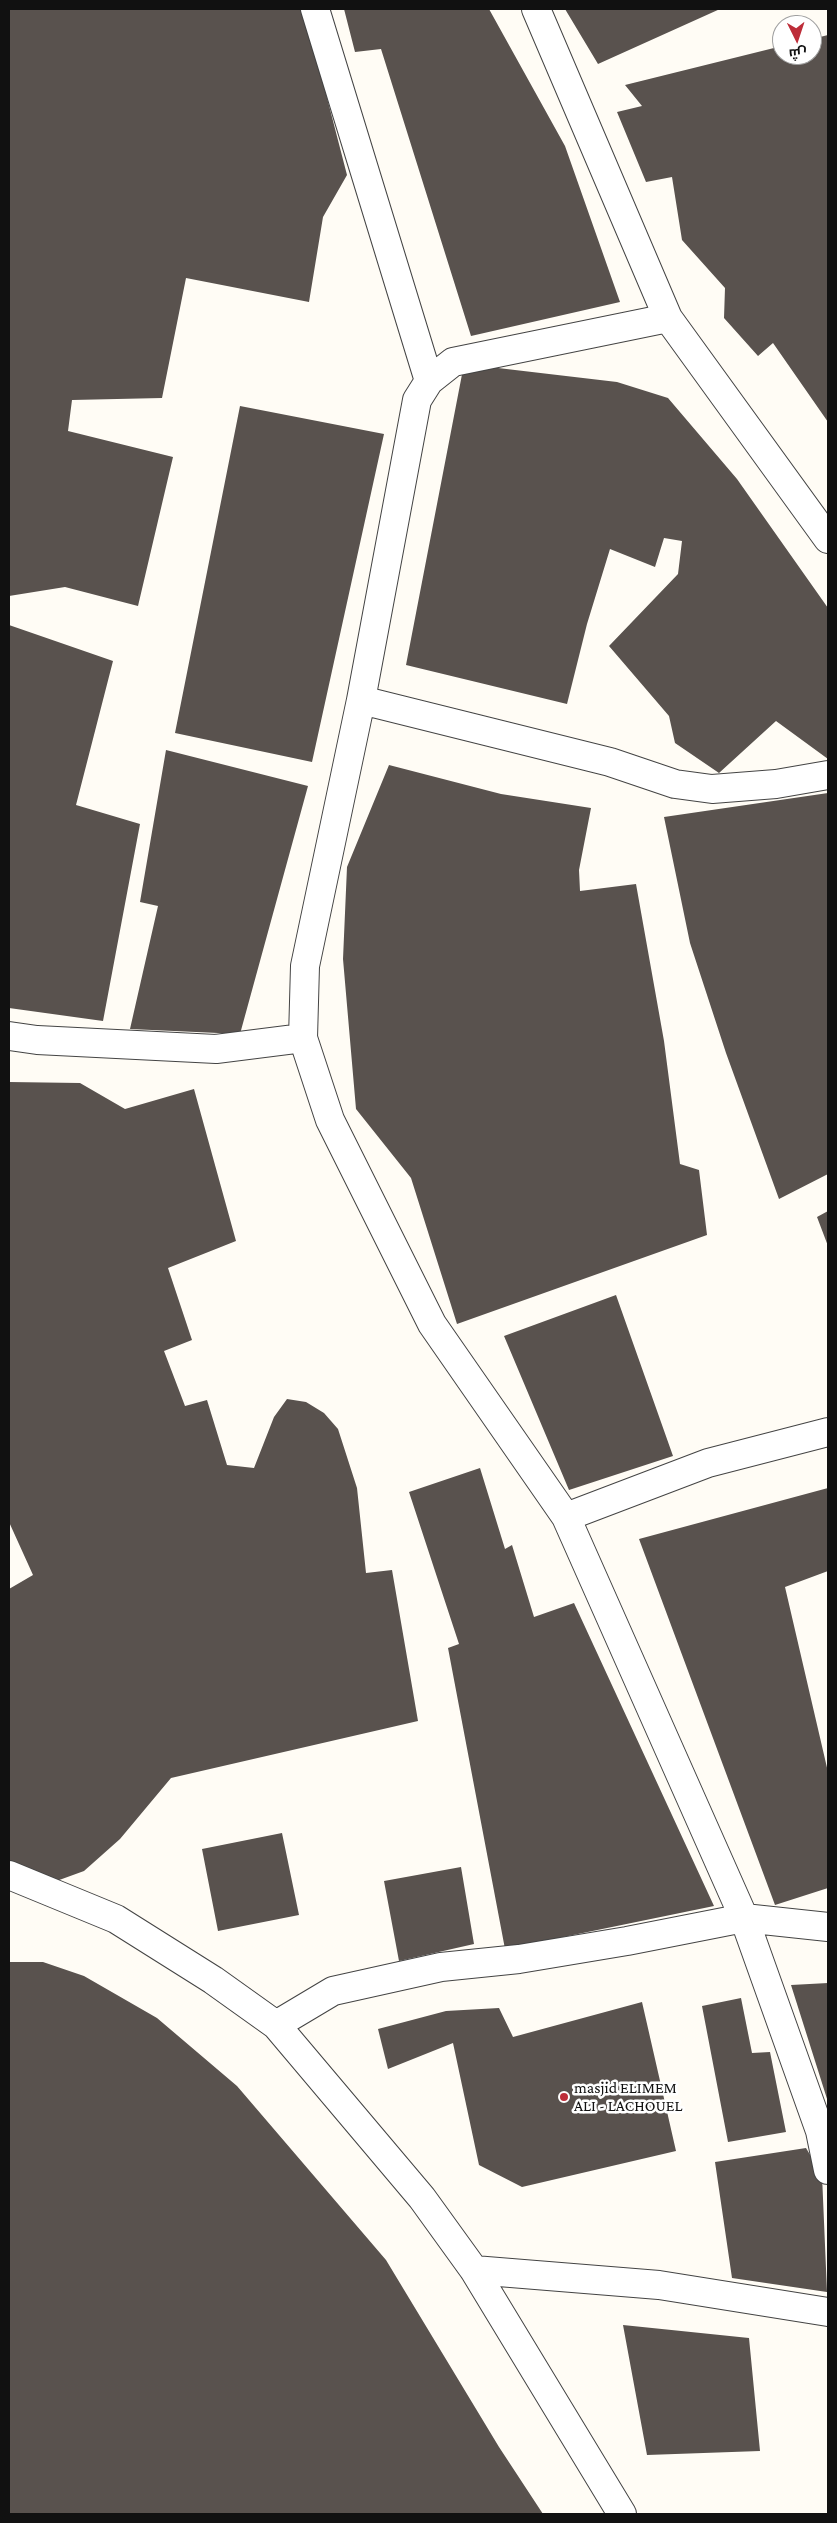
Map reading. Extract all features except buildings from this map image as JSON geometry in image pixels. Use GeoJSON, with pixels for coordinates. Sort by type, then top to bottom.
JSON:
{"type":"FeatureCollection","features":[{"type":"Feature","properties":{"kind":"street"},"geometry":{"type":"LineString","coordinates":[[315,9],[429,382]]}},
{"type":"Feature","properties":{"kind":"street"},"geometry":{"type":"LineString","coordinates":[[536,9],[668,318],[828,539]]}},
{"type":"Feature","properties":{"kind":"street"},"geometry":{"type":"LineString","coordinates":[[668,318],[453,362],[429,382],[417,400],[361,700],[305,966],[303,1038],[330,1120],[432,1324],[566,1517],[744,1918],[820,2131],[828,2170]]}},
{"type":"Feature","properties":{"kind":"street"},"geometry":{"type":"LineString","coordinates":[[361,700],[610,762],[675,784],[712,789],[776,784],[828,775]]}},
{"type":"Feature","properties":{"kind":"street"},"geometry":{"type":"LineString","coordinates":[[9,1036],[37,1040],[216,1049],[303,1038]]}},
{"type":"Feature","properties":{"kind":"street"},"geometry":{"type":"LineString","coordinates":[[566,1517],[708,1463],[828,1432]]}},
{"type":"Feature","properties":{"kind":"street"},"geometry":{"type":"LineString","coordinates":[[9,1875],[116,1919],[213,1980],[276,2025],[422,2198],[474,2270],[622,2514]]}},
{"type":"Feature","properties":{"kind":"street"},"geometry":{"type":"LineString","coordinates":[[276,2025],[333,1991],[442,1967],[519,1959],[627,1941],[744,1918],[828,1927]]}},
{"type":"Feature","properties":{"kind":"street"},"geometry":{"type":"LineString","coordinates":[[474,2270],[659,2285],[828,2312]]}},
{"type":"Feature","properties":{"kind":"place","name":"masjid ELIMEM ALI - LACHOUEL"},"geometry":{"type":"Point","coordinates":[564,2097]}}]}
